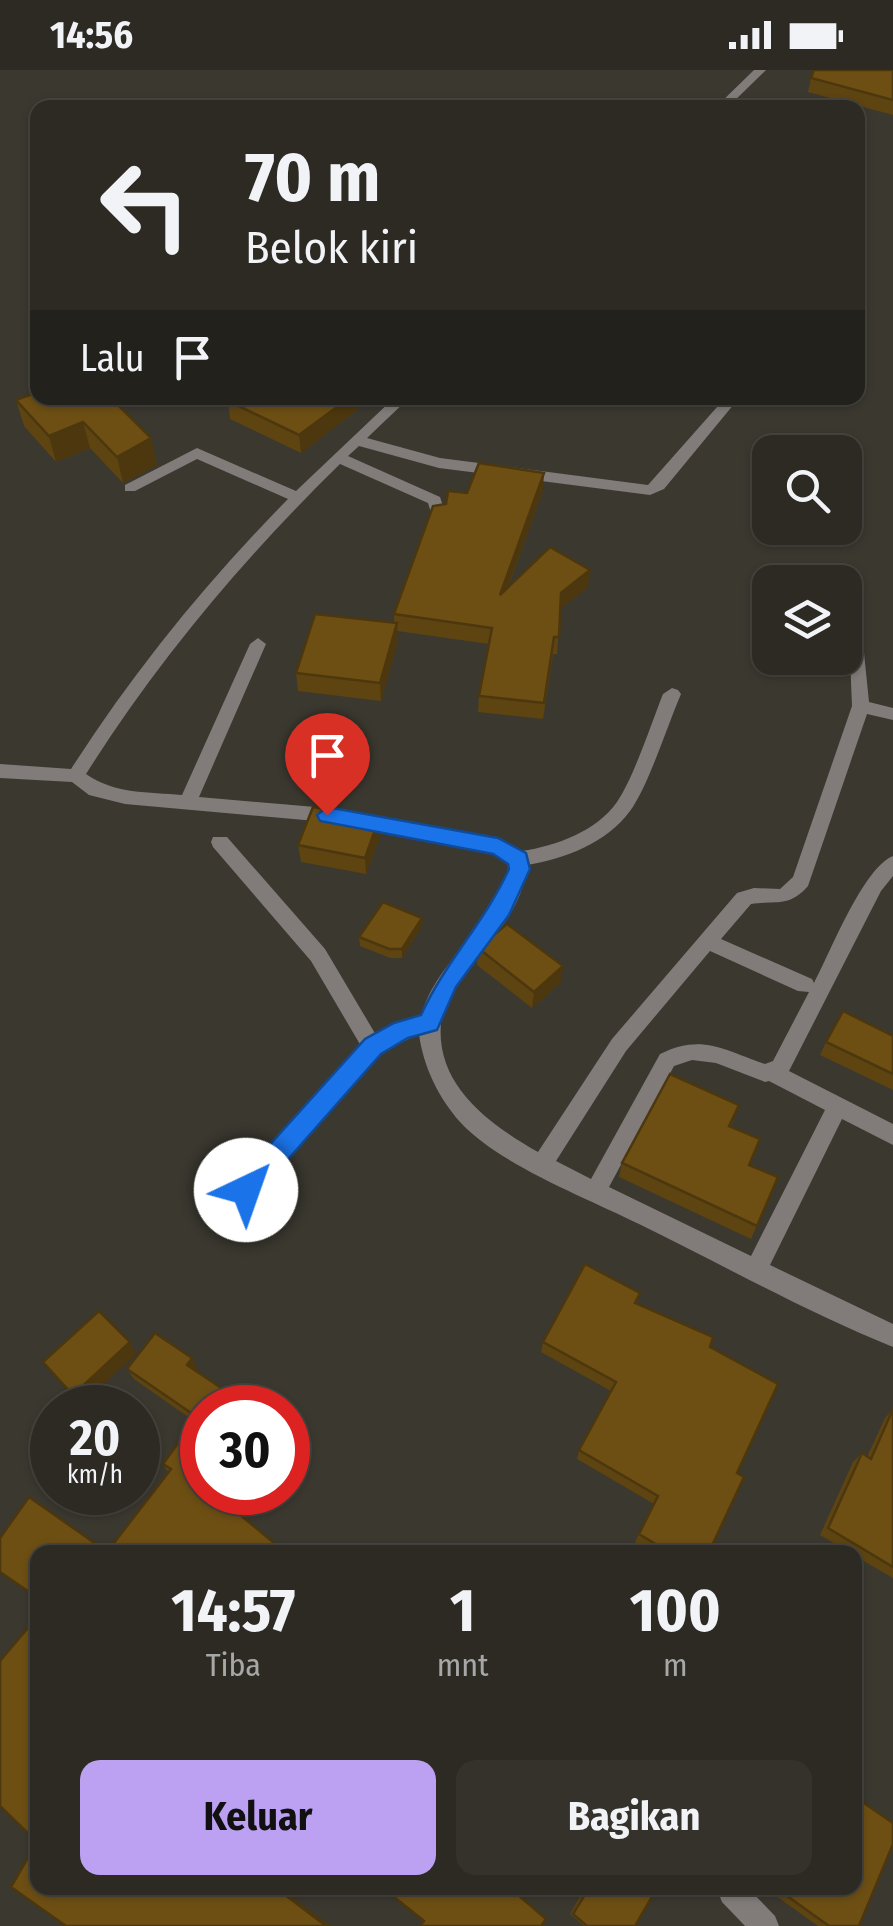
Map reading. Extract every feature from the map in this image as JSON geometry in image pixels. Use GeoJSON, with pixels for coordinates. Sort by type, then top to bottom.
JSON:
{"type":"FeatureCollection","features":[{"type":"Feature","properties":{"kind":"street"},"geometry":{"type":"LineString","coordinates":[[728,100],[760,70]]}},
{"type":"Feature","properties":{"kind":"street"},"geometry":{"type":"LineString","coordinates":[[76,776],[131,692],[194,608],[337,457],[394,405]]}},
{"type":"Feature","properties":{"kind":"street"},"geometry":{"type":"LineString","coordinates":[[356,440],[439,462],[650,490],[659,486],[726,405]]}},
{"type":"Feature","properties":{"kind":"street"},"geometry":{"type":"LineString","coordinates":[[130,488],[197,452],[298,497]]}},
{"type":"Feature","properties":{"kind":"street"},"geometry":{"type":"LineString","coordinates":[[337,457],[419,491],[434,500],[438,515]]}},
{"type":"Feature","properties":{"kind":"street"},"geometry":{"type":"LineString","coordinates":[[188,802],[258,644]]}},
{"type":"Feature","properties":{"kind":"street"},"geometry":{"type":"LineString","coordinates":[[542,1164],[619,1045],[744,898],[756,893],[782,899],[790,896],[801,881],[860,706],[859,675]]}},
{"type":"Feature","properties":{"kind":"street"},"geometry":{"type":"LineString","coordinates":[[0,771],[76,776],[95,790],[110,794],[327,815],[498,846],[518,859],[548,856],[615,818],[626,805],[672,694]]}},
{"type":"Feature","properties":{"kind":"street"},"geometry":{"type":"LineString","coordinates":[[860,706],[893,714]]}},
{"type":"Feature","properties":{"kind":"street"},"geometry":{"type":"LineString","coordinates":[[220,842],[318,954],[373,1046]]}},
{"type":"Feature","properties":{"kind":"street"},"geometry":{"type":"LineString","coordinates":[[518,859],[517,880],[502,909],[447,982],[429,1023],[436,1066],[468,1117],[595,1192],[893,1336]]}},
{"type":"Feature","properties":{"kind":"street"},"geometry":{"type":"LineString","coordinates":[[774,1072],[780,1068],[874,886],[893,863]]}},
{"type":"Feature","properties":{"kind":"street"},"geometry":{"type":"LineString","coordinates":[[707,941],[805,985]]}},
{"type":"Feature","properties":{"kind":"street"},"geometry":{"type":"LineString","coordinates":[[220,1218],[373,1046],[402,1030],[429,1023]]}},
{"type":"Feature","properties":{"kind":"street"},"geometry":{"type":"LineString","coordinates":[[595,1192],[666,1060],[683,1049],[701,1048],[750,1069],[774,1072],[893,1134]]}},
{"type":"Feature","properties":{"kind":"street"},"geometry":{"type":"LineString","coordinates":[[756,1270],[838,1107]]}},
{"type":"Feature","properties":{"kind":"street"},"geometry":{"type":"LineString","coordinates":[[735,1895],[765,1926]]}},
{"type":"Feature","properties":{"kind":"building"},"geometry":{"type":"Polygon","coordinates":[[[814,70],[893,70],[893,100],[811,78],[814,70]]]}},
{"type":"Feature","properties":{"kind":"building"},"geometry":{"type":"Polygon","coordinates":[[[30,395],[30,405],[118,405],[151,438],[117,457],[83,422],[49,436],[16,400],[30,395]]]}},
{"type":"Feature","properties":{"kind":"building"},"geometry":{"type":"Polygon","coordinates":[[[236,405],[340,405],[299,435],[236,405]]]}},
{"type":"Feature","properties":{"kind":"building"},"geometry":{"type":"Polygon","coordinates":[[[479,463],[544,473],[500,595],[550,547],[590,570],[561,593],[559,637],[554,637],[544,703],[479,696],[492,628],[394,614],[433,506],[446,504],[448,491],[467,493],[479,463]]]}},
{"type":"Feature","properties":{"kind":"building"},"geometry":{"type":"Polygon","coordinates":[[[315,614],[397,623],[380,683],[296,673],[315,614]]]}},
{"type":"Feature","properties":{"kind":"building"},"geometry":{"type":"Polygon","coordinates":[[[313,807],[379,819],[365,858],[298,845],[313,807]]]}},
{"type":"Feature","properties":{"kind":"building"},"geometry":{"type":"Polygon","coordinates":[[[383,902],[422,918],[402,949],[389,949],[359,937],[383,902]]]}},
{"type":"Feature","properties":{"kind":"building"},"geometry":{"type":"Polygon","coordinates":[[[507,924],[563,966],[534,992],[478,948],[507,924]]]}},
{"type":"Feature","properties":{"kind":"building"},"geometry":{"type":"Polygon","coordinates":[[[843,1011],[893,1036],[893,1074],[826,1042],[843,1011]]]}},
{"type":"Feature","properties":{"kind":"building"},"geometry":{"type":"Polygon","coordinates":[[[670,1074],[739,1105],[729,1126],[760,1139],[749,1165],[778,1177],[757,1226],[622,1163],[670,1074]]]}},
{"type":"Feature","properties":{"kind":"building"},"geometry":{"type":"Polygon","coordinates":[[[585,1264],[640,1293],[635,1303],[713,1337],[710,1347],[778,1384],[737,1473],[744,1477],[712,1545],[657,1545],[639,1534],[658,1496],[579,1450],[616,1382],[543,1342],[585,1264]]]}},
{"type":"Feature","properties":{"kind":"building"},"geometry":{"type":"Polygon","coordinates":[[[99,1311],[130,1342],[84,1385],[64,1385],[43,1362],[99,1311]]]}},
{"type":"Feature","properties":{"kind":"building"},"geometry":{"type":"Polygon","coordinates":[[[155,1333],[192,1358],[187,1365],[217,1385],[180,1385],[180,1405],[160,1392],[160,1385],[150,1385],[127,1369],[155,1333]]]}},
{"type":"Feature","properties":{"kind":"building"},"geometry":{"type":"Polygon","coordinates":[[[893,1409],[893,1567],[828,1528],[862,1453],[871,1459],[893,1409]]]}},
{"type":"Feature","properties":{"kind":"building"},"geometry":{"type":"Polygon","coordinates":[[[180,1440],[180,1515],[240,1515],[277,1545],[112,1545],[136,1515],[160,1515],[160,1483],[171,1469],[163,1464],[180,1440]]]}},
{"type":"Feature","properties":{"kind":"building"},"geometry":{"type":"Polygon","coordinates":[[[29,1497],[30,1515],[55,1515],[97,1545],[30,1545],[30,1593],[0,1572],[0,1538],[29,1497]]]}},
{"type":"Feature","properties":{"kind":"building"},"geometry":{"type":"Polygon","coordinates":[[[30,1625],[30,1835],[0,1806],[0,1661],[30,1625]]]}},
{"type":"Feature","properties":{"kind":"building"},"geometry":{"type":"Polygon","coordinates":[[[862,1802],[893,1823],[893,1844],[859,1926],[829,1926],[786,1895],[862,1895],[862,1802]]]}},
{"type":"Feature","properties":{"kind":"building"},"geometry":{"type":"Polygon","coordinates":[[[30,1854],[30,1895],[285,1895],[326,1926],[66,1926],[11,1887],[30,1854]]]}},
{"type":"Feature","properties":{"kind":"building"},"geometry":{"type":"Polygon","coordinates":[[[392,1895],[518,1895],[546,1919],[541,1926],[420,1926],[424,1921],[392,1895]]]}},
{"type":"Feature","properties":{"kind":"building"},"geometry":{"type":"Polygon","coordinates":[[[585,1895],[653,1895],[635,1926],[587,1926],[573,1914],[585,1895]]]}},
{"type":"Feature","properties":{"kind":"route"},"geometry":{"type":"LineString","coordinates":[[246,1190],[373,1046],[402,1030],[429,1023],[447,982],[502,909],[520,869],[518,859],[498,846],[327,815]]}}]}
